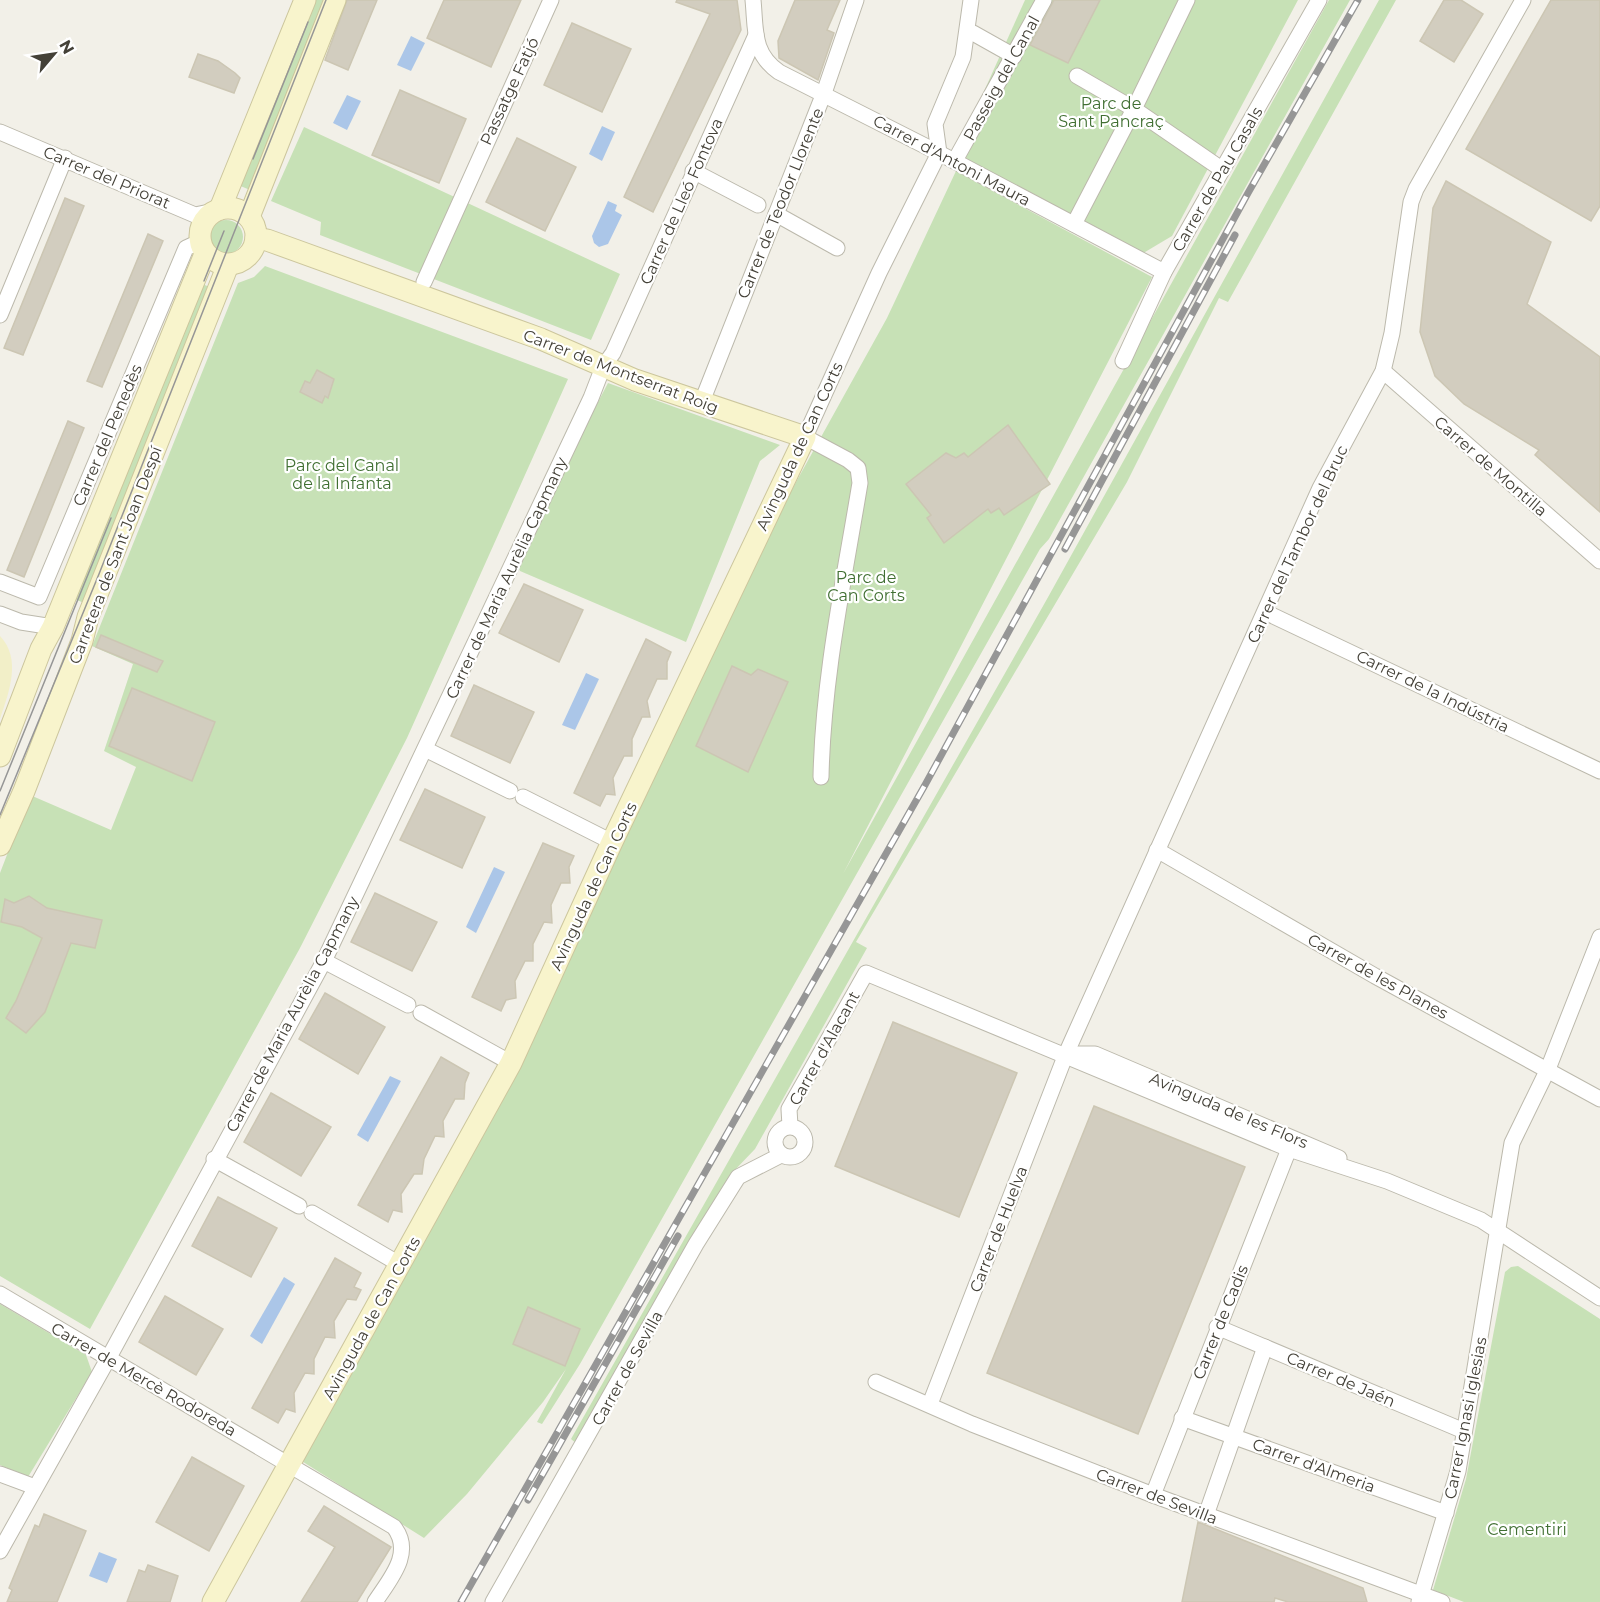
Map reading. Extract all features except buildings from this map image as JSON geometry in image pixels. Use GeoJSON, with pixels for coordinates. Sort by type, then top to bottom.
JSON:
{"type":"FeatureCollection","features":[{"type":"Feature","properties":{"kind":"street"},"geometry":{"type":"LineString","coordinates":[[217,210],[305,0]]}},
{"type":"Feature","properties":{"kind":"street"},"geometry":{"type":"LineString","coordinates":[[249,217],[335,0]]}},
{"type":"Feature","properties":{"kind":"street","name":"Passatge Fatjó"},"geometry":{"type":"LineString","coordinates":[[424,282],[466,183],[551,0]]}},
{"type":"Feature","properties":{"kind":"street","name":"Carrer d'Antoni Maura"},"geometry":{"type":"LineString","coordinates":[[753,0],[759,53],[767,64],[1164,272]]}},
{"type":"Feature","properties":{"kind":"street","name":"Carrer de Teodor Llorente"},"geometry":{"type":"LineString","coordinates":[[701,404],[824,93],[856,0]]}},
{"type":"Feature","properties":{"kind":"street"},"geometry":{"type":"LineString","coordinates":[[939,153],[935,124],[963,57],[971,0]]}},
{"type":"Feature","properties":{"kind":"street","name":"Passeig del Canal"},"geometry":{"type":"LineString","coordinates":[[958,155],[1044,0]]}},
{"type":"Feature","properties":{"kind":"street"},"geometry":{"type":"LineString","coordinates":[[1074,224],[1187,0]]}},
{"type":"Feature","properties":{"kind":"street","name":"Carrer de Pau Casals"},"geometry":{"type":"LineString","coordinates":[[1123,362],[1164,272],[1319,0]]}},
{"type":"Feature","properties":{"kind":"street","name":"Carrer del Tambor del Bruc"},"geometry":{"type":"LineString","coordinates":[[1066,1054],[1320,488],[1383,371],[1392,333],[1411,202],[1416,189],[1523,0]]}},
{"type":"Feature","properties":{"kind":"street"},"geometry":{"type":"LineString","coordinates":[[973,33],[1014,56]]}},
{"type":"Feature","properties":{"kind":"street","name":"Carrer de Lleó Fontova"},"geometry":{"type":"LineString","coordinates":[[603,367],[622,333],[756,34]]}},
{"type":"Feature","properties":{"kind":"street"},"geometry":{"type":"LineString","coordinates":[[1077,76],[1134,109],[1217,166]]}},
{"type":"Feature","properties":{"kind":"street","name":"Carrer del Priorat"},"geometry":{"type":"LineString","coordinates":[[0,132],[195,214],[217,210]]}},
{"type":"Feature","properties":{"kind":"street","name":"Avinguda de Can Corts"},"geometry":{"type":"LineString","coordinates":[[213,1602],[511,1063],[612,842],[805,437],[879,273],[939,153]]}},
{"type":"Feature","properties":{"kind":"street"},"geometry":{"type":"LineString","coordinates":[[0,315],[65,158]]}},
{"type":"Feature","properties":{"kind":"street"},"geometry":{"type":"LineString","coordinates":[[693,171],[758,205]]}},
{"type":"Feature","properties":{"kind":"street"},"geometry":{"type":"LineString","coordinates":[[233,208],[249,217],[254,225],[256,238],[252,251],[246,259],[228,265],[216,262],[202,248],[200,230],[205,219],[217,210],[233,208]]}},
{"type":"Feature","properties":{"kind":"street"},"geometry":{"type":"LineString","coordinates":[[776,214],[837,248]]}},
{"type":"Feature","properties":{"kind":"street","name":"Carrer de Montserrat Roig"},"geometry":{"type":"LineString","coordinates":[[256,238],[541,339],[603,367],[701,404],[805,437],[848,460],[858,468],[860,483],[834,640],[822,733],[821,777]]}},
{"type":"Feature","properties":{"kind":"street","name":"Carrer del Penedès"},"geometry":{"type":"LineString","coordinates":[[0,582],[39,597],[186,248],[202,248]]}},
{"type":"Feature","properties":{"kind":"street","name":"Carretera de Sant Joan Despí"},"geometry":{"type":"LineString","coordinates":[[0,756],[202,248]]}},
{"type":"Feature","properties":{"kind":"street","name":"Carretera de Sant Joan Despí"},"geometry":{"type":"LineString","coordinates":[[0,845],[62,695],[82,641],[88,616],[228,265]]}},
{"type":"Feature","properties":{"kind":"street","name":"Carrer de Maria Aurèlia Capmany"},"geometry":{"type":"LineString","coordinates":[[0,1551],[108,1359],[214,1159],[324,961],[591,398],[603,367]]}},
{"type":"Feature","properties":{"kind":"street","name":"Carrer de Montilla"},"geometry":{"type":"LineString","coordinates":[[1383,371],[1600,561]]}},
{"type":"Feature","properties":{"kind":"street","name":"Carrer de la Indústria"},"geometry":{"type":"LineString","coordinates":[[1265,612],[1600,771]]}},
{"type":"Feature","properties":{"kind":"street"},"geometry":{"type":"LineString","coordinates":[[0,614],[21,622],[53,627],[70,627],[88,616]]}},
{"type":"Feature","properties":{"kind":"street"},"geometry":{"type":"LineString","coordinates":[[425,749],[612,842]]}},
{"type":"Feature","properties":{"kind":"street","name":"Carrer de les Planes"},"geometry":{"type":"LineString","coordinates":[[1157,850],[1375,976],[1600,1099]]}},
{"type":"Feature","properties":{"kind":"street","name":"Carrer Ignasi Iglesias"},"geometry":{"type":"LineString","coordinates":[[1421,1598],[1458,1471],[1512,1143],[1548,1069],[1600,937]]}},
{"type":"Feature","properties":{"kind":"street"},"geometry":{"type":"LineString","coordinates":[[324,961],[511,1063]]}},
{"type":"Feature","properties":{"kind":"street","name":"Avinguda de les Flors"},"geometry":{"type":"LineString","coordinates":[[866,973],[1066,1054],[1289,1149],[1387,1181]]}},
{"type":"Feature","properties":{"kind":"street","name":"Carrer d'Alacant"},"geometry":{"type":"LineString","coordinates":[[790,1125],[789,1109],[866,973]]}},
{"type":"Feature","properties":{"kind":"street","name":"Avinguda de les Flors"},"geometry":{"type":"LineString","coordinates":[[1066,1054],[1095,1054],[1312,1144],[1387,1181],[1481,1220],[1600,1298]]}},
{"type":"Feature","properties":{"kind":"street","name":"Carrer de Huelva"},"geometry":{"type":"LineString","coordinates":[[930,1404],[1066,1054]]}},
{"type":"Feature","properties":{"kind":"street"},"geometry":{"type":"LineString","coordinates":[[790,1125],[803,1131],[806,1143],[803,1151],[795,1157],[781,1155],[775,1143],[778,1132],[790,1125]]}},
{"type":"Feature","properties":{"kind":"street","name":"Carrer de Cadis"},"geometry":{"type":"LineString","coordinates":[[1153,1495],[1289,1149]]}},
{"type":"Feature","properties":{"kind":"street","name":"Carrer de Sevilla"},"geometry":{"type":"LineString","coordinates":[[493,1602],[696,1244],[738,1177],[781,1155]]}},
{"type":"Feature","properties":{"kind":"street"},"geometry":{"type":"LineString","coordinates":[[214,1159],[401,1265]]}},
{"type":"Feature","properties":{"kind":"street","name":"Carrer de Mercè Rodoreda"},"geometry":{"type":"LineString","coordinates":[[0,1294],[384,1521],[399,1535],[402,1544],[401,1560],[375,1602]]}},
{"type":"Feature","properties":{"kind":"street","name":"Carrer de Jaén"},"geometry":{"type":"LineString","coordinates":[[1217,1328],[1464,1431]]}},
{"type":"Feature","properties":{"kind":"street"},"geometry":{"type":"LineString","coordinates":[[1206,1515],[1265,1347]]}},
{"type":"Feature","properties":{"kind":"street","name":"Carrer de Sevilla"},"geometry":{"type":"LineString","coordinates":[[876,1382],[972,1424],[1153,1495],[1421,1598],[1442,1602]]}},
{"type":"Feature","properties":{"kind":"street","name":"Carrer d'Almeria"},"geometry":{"type":"LineString","coordinates":[[1182,1418],[1446,1513]]}},
{"type":"Feature","properties":{"kind":"street"},"geometry":{"type":"LineString","coordinates":[[0,1474],[35,1487]]}},
{"type":"Feature","properties":{"kind":"green space"},"geometry":{"type":"Polygon","coordinates":[[[312,0],[331,0],[255,192],[238,185],[312,0]]]}},
{"type":"Feature","properties":{"kind":"green space","name":"Parc de Sant Pancraç"},"geometry":{"type":"Polygon","coordinates":[[[1025,0],[1298,0],[1172,236],[1140,255],[955,156],[1025,0]]]}},
{"type":"Feature","properties":{"kind":"green space","name":"Parc de Can Corts"},"geometry":{"type":"Polygon","coordinates":[[[1329,0],[1350,0],[1049,539],[1040,549],[580,1364],[542,1424],[537,1422],[566,1369],[543,1402],[467,1494],[424,1538],[300,1460],[770,529],[887,318],[956,171],[1152,277],[843,874],[1329,0]]]}},
{"type":"Feature","properties":{"kind":"green space"},"geometry":{"type":"Polygon","coordinates":[[[1379,0],[1396,0],[1228,302],[1219,298],[1127,482],[856,942],[867,948],[755,1149],[732,1173],[577,1444],[571,1439],[1047,599],[1379,0]]]}},
{"type":"Feature","properties":{"kind":"green space"},"geometry":{"type":"Polygon","coordinates":[[[304,127],[620,274],[591,340],[320,235],[321,222],[271,201],[304,127]]]}},
{"type":"Feature","properties":{"kind":"green space"},"geometry":{"type":"Polygon","coordinates":[[[226,220],[238,225],[243,237],[238,249],[226,254],[214,249],[209,237],[214,225],[226,220]]]}},
{"type":"Feature","properties":{"kind":"green space","name":"Parc del Canal de la Infanta"},"geometry":{"type":"Polygon","coordinates":[[[265,266],[568,379],[407,738],[300,948],[90,1329],[0,1276],[0,873],[30,795],[111,830],[136,767],[104,751],[133,664],[92,646],[238,283],[254,277],[265,266]],[[29,896],[24,898],[29,909],[5,900],[1,922],[22,927],[42,938],[16,1001],[6,1018],[26,1033],[45,1012],[71,943],[101,920],[47,908],[43,910],[43,905],[29,896]]]}},
{"type":"Feature","properties":{"kind":"green space"},"geometry":{"type":"Polygon","coordinates":[[[197,282],[215,289],[89,605],[72,598],[197,282]]]}},
{"type":"Feature","properties":{"kind":"green space"},"geometry":{"type":"Polygon","coordinates":[[[608,383],[780,445],[760,461],[686,642],[520,571],[515,560],[608,383]]]}},
{"type":"Feature","properties":{"kind":"green space","name":"Cementiri"},"geometry":{"type":"Polygon","coordinates":[[[1518,1266],[1600,1319],[1600,1602],[1464,1602],[1433,1590],[1466,1479],[1505,1272],[1511,1267],[1518,1266]]]}},
{"type":"Feature","properties":{"kind":"green space"},"geometry":{"type":"Polygon","coordinates":[[[0,1304],[86,1355],[92,1372],[28,1477],[0,1465],[0,1304]]]}},
{"type":"Feature","properties":{"kind":"sand"},"geometry":{"type":"Polygon","coordinates":[[[0,636],[11,655],[12,676],[0,719],[0,636]]]}},
{"type":"Feature","properties":{"kind":"water"},"geometry":{"type":"Polygon","coordinates":[[[411,36],[425,43],[411,71],[397,65],[411,36]]]}},
{"type":"Feature","properties":{"kind":"water"},"geometry":{"type":"Polygon","coordinates":[[[347,95],[361,101],[347,130],[333,123],[347,95]]]}},
{"type":"Feature","properties":{"kind":"water"},"geometry":{"type":"Polygon","coordinates":[[[602,126],[615,132],[602,161],[589,154],[602,126]]]}},
{"type":"Feature","properties":{"kind":"water"},"geometry":{"type":"Polygon","coordinates":[[[608,201],[617,205],[615,211],[622,215],[608,244],[599,247],[594,243],[592,236],[608,201]]]}},
{"type":"Feature","properties":{"kind":"water"},"geometry":{"type":"Polygon","coordinates":[[[586,673],[599,679],[575,730],[562,725],[586,673]]]}},
{"type":"Feature","properties":{"kind":"water"},"geometry":{"type":"Polygon","coordinates":[[[494,867],[505,872],[476,933],[466,927],[494,867]]]}},
{"type":"Feature","properties":{"kind":"water"},"geometry":{"type":"Polygon","coordinates":[[[390,1076],[401,1081],[368,1142],[357,1135],[390,1076]]]}},
{"type":"Feature","properties":{"kind":"water"},"geometry":{"type":"Polygon","coordinates":[[[284,1277],[295,1284],[262,1344],[250,1336],[284,1277]]]}},
{"type":"Feature","properties":{"kind":"water"},"geometry":{"type":"Polygon","coordinates":[[[99,1552],[117,1559],[107,1583],[89,1576],[99,1552]]]}},
{"type":"Feature","properties":{"kind":"tram line"},"geometry":{"type":"LineString","coordinates":[[0,815],[99,574],[326,0]]}},
{"type":"Feature","properties":{"kind":"tram line"},"geometry":{"type":"LineString","coordinates":[[253,159],[308,22]]}},
{"type":"Feature","properties":{"kind":"tram line"},"geometry":{"type":"LineString","coordinates":[[204,281],[224,231]]}},
{"type":"Feature","properties":{"kind":"tram line"},"geometry":{"type":"LineString","coordinates":[[0,791],[111,518]]}},
{"type":"Feature","properties":{"kind":"railway"},"geometry":{"type":"LineString","coordinates":[[461,1602],[925,785],[1248,193],[1358,0]]}},
{"type":"Feature","properties":{"kind":"railway"},"geometry":{"type":"LineString","coordinates":[[1065,549],[1235,235]]}},
{"type":"Feature","properties":{"kind":"railway"},"geometry":{"type":"LineString","coordinates":[[528,1500],[678,1236]]}}]}
